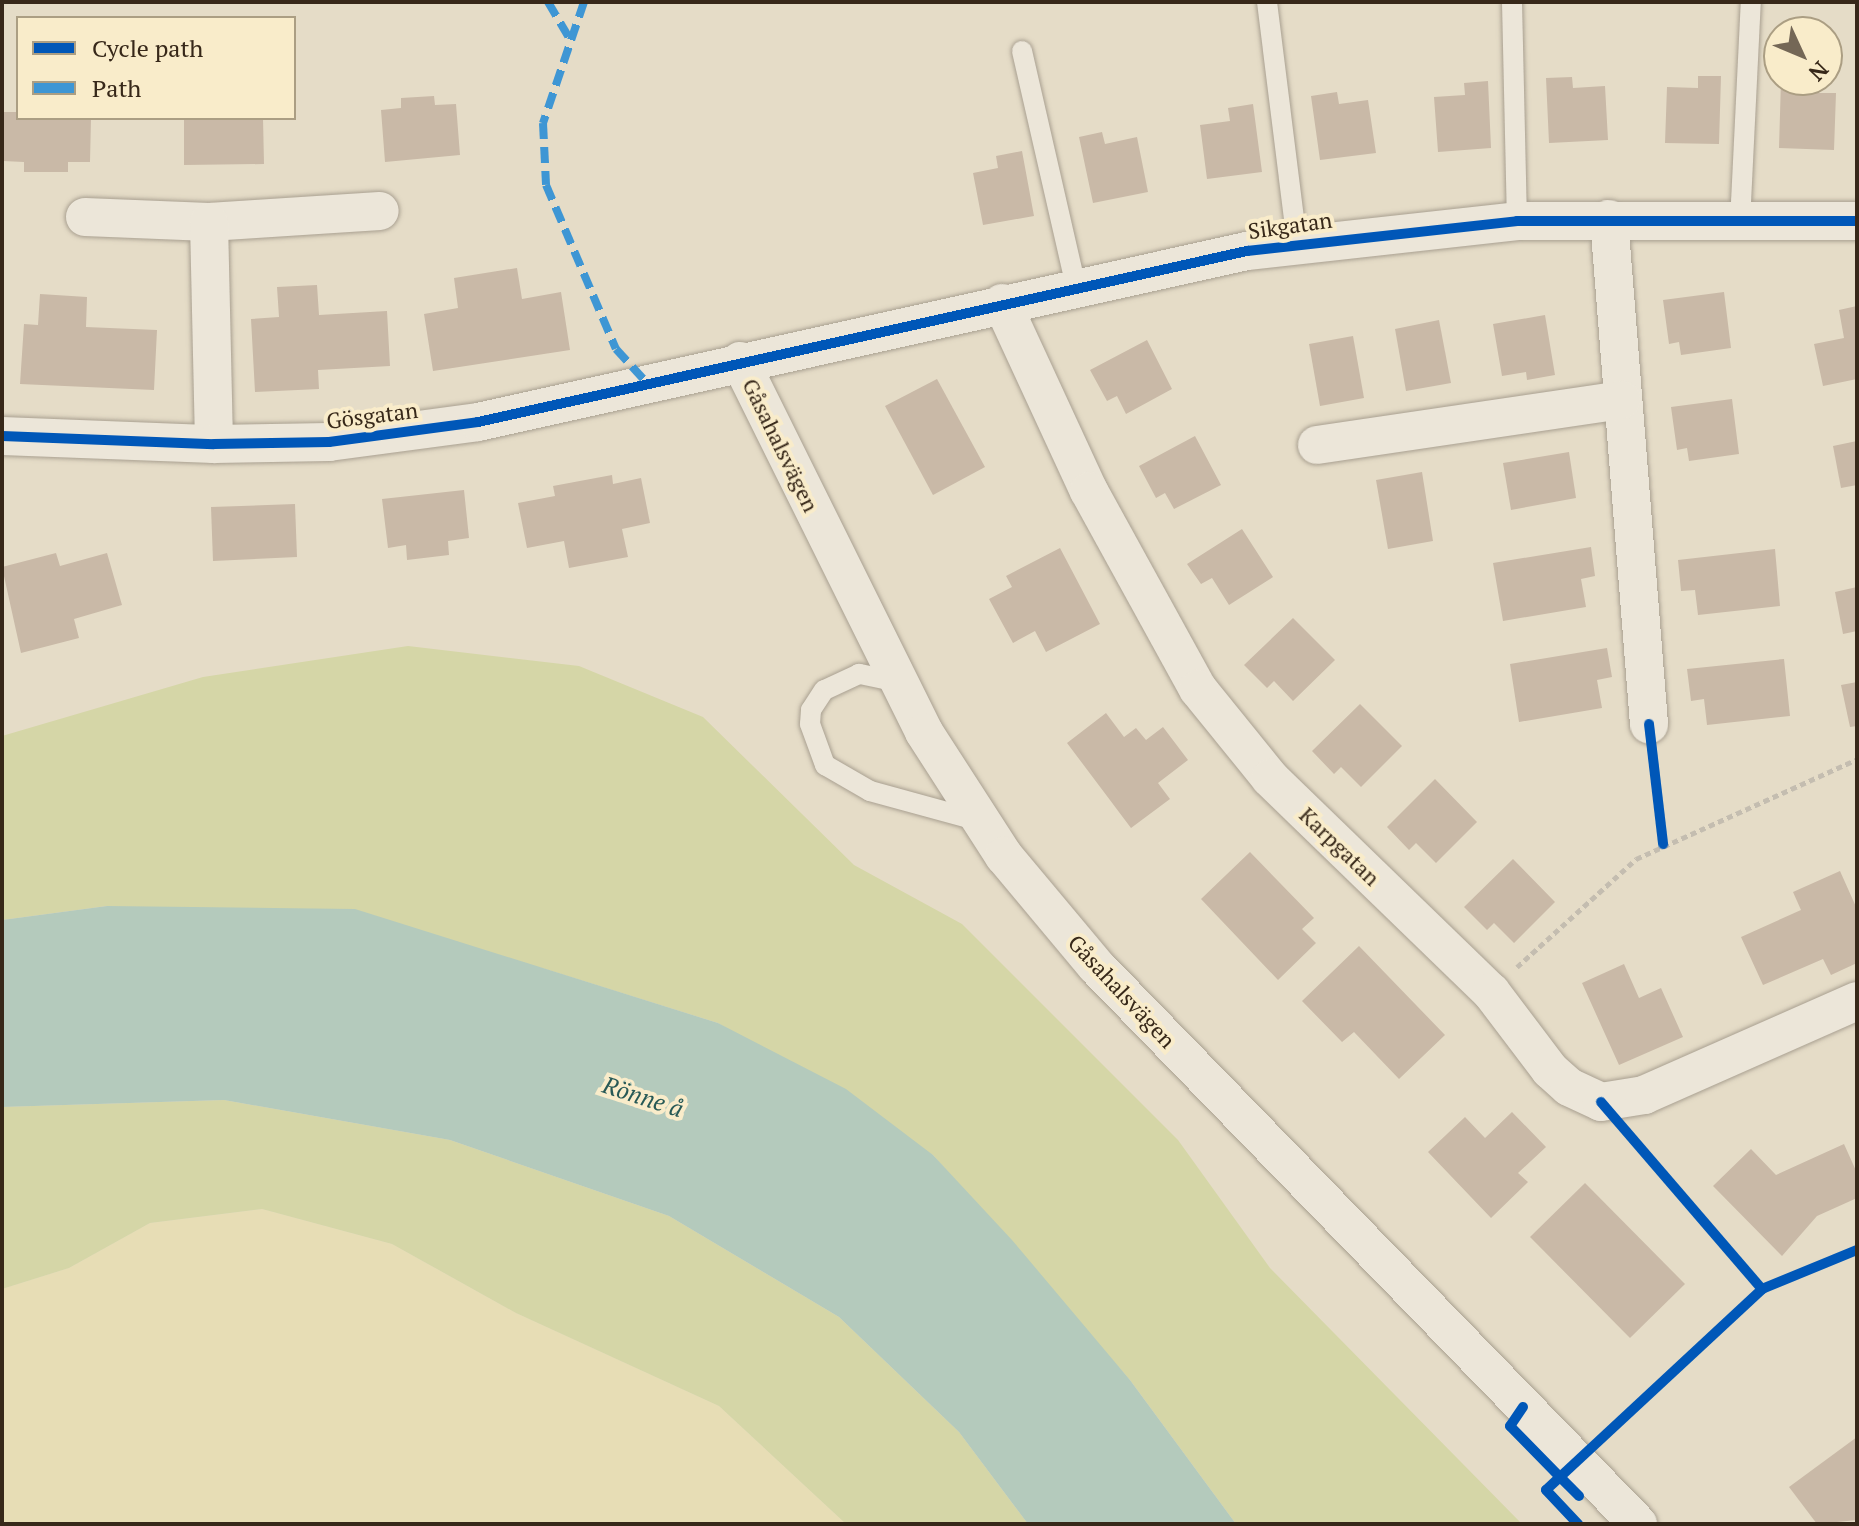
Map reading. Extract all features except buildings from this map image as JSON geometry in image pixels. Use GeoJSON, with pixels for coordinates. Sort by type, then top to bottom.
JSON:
{"type":"FeatureCollection","features":[{"type":"Feature","properties":{"kind":"street"},"geometry":{"type":"LineString","coordinates":[[85,217],[209,222],[380,211]]}},
{"type":"Feature","properties":{"kind":"street"},"geometry":{"type":"LineString","coordinates":[[1609,219],[1649,724]]}},
{"type":"Feature","properties":{"kind":"street","name":"Sikgatan"},"geometry":{"type":"LineString","coordinates":[[740,361],[1076,287],[1297,244],[1517,221],[1857,221]]}},
{"type":"Feature","properties":{"kind":"street"},"geometry":{"type":"LineString","coordinates":[[209,222],[214,444]]}},
{"type":"Feature","properties":{"kind":"street","name":"Karpgatan"},"geometry":{"type":"LineString","coordinates":[[1002,303],[1089,491],[1198,689],[1270,778],[1491,992],[1550,1070],[1601,1102],[1644,1095],[1857,1001]]}},
{"type":"Feature","properties":{"kind":"street","name":"Gösgatan"},"geometry":{"type":"LineString","coordinates":[[2,436],[214,444],[329,442],[478,422],[740,361]]}},
{"type":"Feature","properties":{"kind":"street","name":"Gåsahalsvägen"},"geometry":{"type":"LineString","coordinates":[[740,361],[898,682],[980,821],[1096,966],[1638,1524]]}},
{"type":"Feature","properties":{"kind":"street"},"geometry":{"type":"LineString","coordinates":[[1317,445],[1622,400]]}},
{"type":"Feature","properties":{"kind":"lane","name":"Sikgatan"},"geometry":{"type":"LineString","coordinates":[[1267,2],[1297,244]]}},
{"type":"Feature","properties":{"kind":"lane"},"geometry":{"type":"LineString","coordinates":[[1512,2],[1517,221]]}},
{"type":"Feature","properties":{"kind":"lane"},"geometry":{"type":"LineString","coordinates":[[1740,223],[1751,2]]}},
{"type":"Feature","properties":{"kind":"lane"},"geometry":{"type":"LineString","coordinates":[[1022,51],[1076,287]]}},
{"type":"Feature","properties":{"kind":"lane"},"geometry":{"type":"LineString","coordinates":[[898,682],[859,674],[824,690],[811,710],[810,724],[825,765],[870,791],[980,821]]}},
{"type":"Feature","properties":{"kind":"path"},"geometry":{"type":"LineString","coordinates":[[1491,992],[1636,859],[1857,759]]}},
{"type":"Feature","properties":{"kind":"shaded area"},"geometry":{"type":"Polygon","coordinates":[[[262,1209],[392,1244],[516,1313],[719,1406],[846,1524],[2,1524],[2,1289],[69,1268],[150,1223],[262,1209]]]}},
{"type":"Feature","properties":{"kind":"green space"},"geometry":{"type":"Polygon","coordinates":[[[408,646],[579,666],[703,717],[854,865],[962,924],[1178,1140],[1270,1268],[1522,1524],[1236,1524],[1130,1380],[933,1155],[718,1023],[542,968],[107,906],[2,920],[2,736],[203,677],[408,646]]]}},
{"type":"Feature","properties":{"kind":"green space"},"geometry":{"type":"Polygon","coordinates":[[[224,1100],[450,1140],[669,1216],[839,1317],[959,1432],[1028,1524],[846,1524],[719,1406],[516,1313],[392,1244],[262,1209],[150,1223],[69,1268],[2,1289],[2,1107],[224,1100]]]}},
{"type":"Feature","properties":{"kind":"water","name":"Rönne å"},"geometry":{"type":"Polygon","coordinates":[[[107,906],[355,909],[718,1023],[846,1089],[933,1155],[1012,1240],[1130,1380],[1236,1524],[1028,1524],[959,1432],[839,1317],[669,1216],[450,1140],[224,1100],[2,1107],[2,920],[107,906]]]}},
{"type":"Feature","properties":{"kind":"marked path"},"geometry":{"type":"LineString","coordinates":[[548,2],[571,41]]}},
{"type":"Feature","properties":{"kind":"marked path"},"geometry":{"type":"LineString","coordinates":[[584,2],[543,123],[546,185],[616,349],[647,383]]}},
{"type":"Feature","properties":{"kind":"cycle path"},"geometry":{"type":"LineString","coordinates":[[2,436],[214,444],[329,442],[478,422],[1247,251],[1517,221],[1857,221]]}},
{"type":"Feature","properties":{"kind":"cycle path"},"geometry":{"type":"LineString","coordinates":[[1649,724],[1663,844]]}},
{"type":"Feature","properties":{"kind":"cycle path"},"geometry":{"type":"LineString","coordinates":[[1601,1102],[1762,1289]]}},
{"type":"Feature","properties":{"kind":"cycle path"},"geometry":{"type":"LineString","coordinates":[[1579,1496],[1560,1477],[1762,1289],[1857,1250]]}},
{"type":"Feature","properties":{"kind":"cycle path"},"geometry":{"type":"LineString","coordinates":[[1523,1407],[1510,1426],[1560,1477],[1546,1490],[1578,1524]]}}]}
